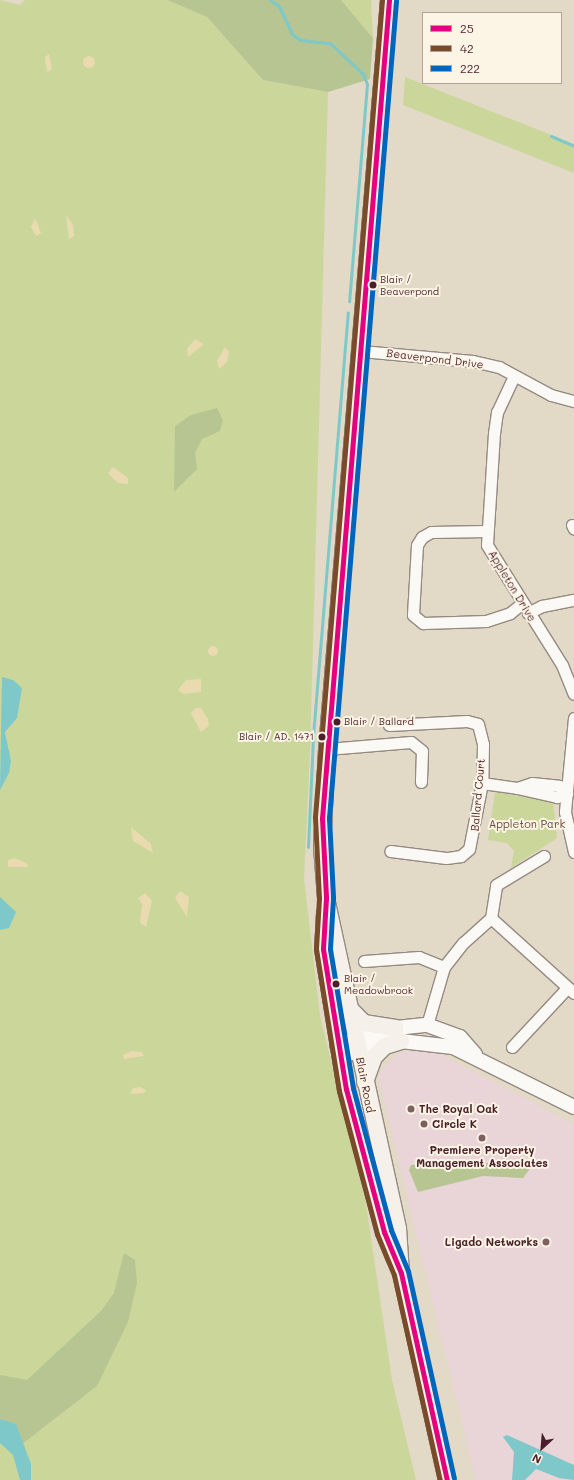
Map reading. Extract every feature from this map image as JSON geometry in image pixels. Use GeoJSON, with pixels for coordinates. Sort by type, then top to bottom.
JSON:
{"type":"FeatureCollection","features":[{"type":"Feature","properties":{"kind":"main road","name":"Blair Road"},"geometry":{"type":"LineString","coordinates":[[389,0],[322,818],[326,898],[323,949],[339,1050],[384,1232],[401,1273]]}},
{"type":"Feature","properties":{"kind":"main road","name":"Blair Road"},"geometry":{"type":"LineString","coordinates":[[326,898],[365,1083],[398,1228],[401,1273],[447,1480]]}},
{"type":"Feature","properties":{"kind":"main road"},"geometry":{"type":"LineString","coordinates":[[349,1008],[364,1023],[398,1034],[374,1057],[365,1083]]}},
{"type":"Feature","properties":{"kind":"street","name":"Beaverpond Drive"},"geometry":{"type":"LineString","coordinates":[[361,351],[473,361],[514,376],[551,395],[574,401]]}},
{"type":"Feature","properties":{"kind":"street","name":"Appleton Drive"},"geometry":{"type":"LineString","coordinates":[[514,376],[497,412],[486,531],[492,556],[521,604],[562,665],[574,694]]}},
{"type":"Feature","properties":{"kind":"street"},"geometry":{"type":"LineString","coordinates":[[486,531],[431,532],[422,537],[417,545],[413,615],[422,623],[486,620],[510,613],[521,604]]}},
{"type":"Feature","properties":{"kind":"street"},"geometry":{"type":"LineString","coordinates":[[528,613],[542,606],[574,600]]}},
{"type":"Feature","properties":{"kind":"street"},"geometry":{"type":"LineString","coordinates":[[574,718],[566,819],[574,852]]}},
{"type":"Feature","properties":{"kind":"street","name":"Ballard Court"},"geometry":{"type":"LineString","coordinates":[[389,725],[467,721],[478,724],[482,731],[482,783],[474,840],[461,856],[446,858],[390,851]]}},
{"type":"Feature","properties":{"kind":"street"},"geometry":{"type":"LineString","coordinates":[[327,749],[411,742],[422,751],[421,782]]}},
{"type":"Feature","properties":{"kind":"street"},"geometry":{"type":"LineString","coordinates":[[482,783],[517,788],[532,783],[558,786],[567,793]]}},
{"type":"Feature","properties":{"kind":"street"},"geometry":{"type":"LineString","coordinates":[[427,1025],[444,967],[463,942],[491,918],[496,885],[544,856]]}},
{"type":"Feature","properties":{"kind":"street"},"geometry":{"type":"LineString","coordinates":[[491,918],[570,990],[512,1047]]}},
{"type":"Feature","properties":{"kind":"street"},"geometry":{"type":"LineString","coordinates":[[364,962],[418,957],[444,967]]}},
{"type":"Feature","properties":{"kind":"street"},"geometry":{"type":"LineString","coordinates":[[339,1050],[427,1025],[460,1038],[476,1056]]}},
{"type":"Feature","properties":{"kind":"street"},"geometry":{"type":"LineString","coordinates":[[398,1034],[476,1056],[574,1108]]}},
{"type":"Feature","properties":{"kind":"shaded area"},"geometry":{"type":"Polygon","coordinates":[[[419,1051],[438,1053],[574,1124],[574,1480],[476,1480],[378,1075],[398,1053],[419,1051]]]}},
{"type":"Feature","properties":{"kind":"green space"},"geometry":{"type":"Polygon","coordinates":[[[0,0],[20,5],[25,0],[167,0],[207,17],[263,80],[328,92],[310,753],[304,879],[320,1016],[366,1204],[392,1380],[416,1480],[0,1480],[0,0]]]}},
{"type":"Feature","properties":{"kind":"green space"},"geometry":{"type":"Polygon","coordinates":[[[167,0],[341,0],[373,38],[370,79],[328,92],[263,80],[207,17],[167,0]]]}},
{"type":"Feature","properties":{"kind":"green space"},"geometry":{"type":"Polygon","coordinates":[[[341,0],[371,0],[373,38],[341,0]]]}},
{"type":"Feature","properties":{"kind":"green space"},"geometry":{"type":"Polygon","coordinates":[[[405,77],[574,144],[574,173],[403,105],[405,77]]]}},
{"type":"Feature","properties":{"kind":"green space"},"geometry":{"type":"Polygon","coordinates":[[[217,408],[223,420],[220,431],[202,439],[195,453],[197,469],[174,492],[175,426],[191,415],[217,408]]]}},
{"type":"Feature","properties":{"kind":"green space","name":"Appleton Park"},"geometry":{"type":"Polygon","coordinates":[[[495,792],[553,801],[557,838],[511,868],[514,851],[507,843],[488,840],[495,792]]]}},
{"type":"Feature","properties":{"kind":"green space"},"geometry":{"type":"Polygon","coordinates":[[[527,1162],[529,1170],[523,1178],[483,1176],[418,1192],[409,1170],[411,1165],[527,1162]]]}},
{"type":"Feature","properties":{"kind":"green space"},"geometry":{"type":"Polygon","coordinates":[[[124,1253],[135,1260],[137,1283],[128,1322],[97,1386],[22,1444],[16,1425],[0,1419],[0,1375],[27,1380],[101,1311],[114,1293],[124,1253]]]}},
{"type":"Feature","properties":{"kind":"sand"},"geometry":{"type":"Polygon","coordinates":[[[49,54],[52,69],[47,72],[45,57],[49,54]]]}},
{"type":"Feature","properties":{"kind":"sand"},"geometry":{"type":"Polygon","coordinates":[[[87,56],[91,56],[95,62],[91,68],[87,68],[83,64],[83,60],[87,56]]]}},
{"type":"Feature","properties":{"kind":"sand"},"geometry":{"type":"Polygon","coordinates":[[[66,215],[73,225],[74,236],[69,239],[66,215]]]}},
{"type":"Feature","properties":{"kind":"sand"},"geometry":{"type":"Polygon","coordinates":[[[35,218],[41,233],[36,236],[31,227],[35,218]]]}},
{"type":"Feature","properties":{"kind":"sand"},"geometry":{"type":"Polygon","coordinates":[[[195,339],[204,344],[188,357],[187,349],[195,339]]]}},
{"type":"Feature","properties":{"kind":"sand"},"geometry":{"type":"Polygon","coordinates":[[[225,347],[229,352],[227,362],[219,369],[217,361],[225,347]]]}},
{"type":"Feature","properties":{"kind":"sand"},"geometry":{"type":"Polygon","coordinates":[[[113,467],[128,478],[128,484],[118,483],[108,473],[113,467]]]}},
{"type":"Feature","properties":{"kind":"sand"},"geometry":{"type":"Polygon","coordinates":[[[213,646],[218,651],[213,656],[208,651],[213,646]]]}},
{"type":"Feature","properties":{"kind":"sand"},"geometry":{"type":"Polygon","coordinates":[[[201,679],[201,692],[183,694],[178,690],[186,680],[201,679]]]}},
{"type":"Feature","properties":{"kind":"sand"},"geometry":{"type":"Polygon","coordinates":[[[196,708],[201,708],[208,719],[209,726],[201,732],[191,713],[196,708]]]}},
{"type":"Feature","properties":{"kind":"sand"},"geometry":{"type":"Polygon","coordinates":[[[131,827],[151,844],[153,853],[133,841],[131,827]]]}},
{"type":"Feature","properties":{"kind":"sand"},"geometry":{"type":"Polygon","coordinates":[[[14,858],[27,863],[28,867],[8,867],[8,860],[14,858]]]}},
{"type":"Feature","properties":{"kind":"sand"},"geometry":{"type":"Polygon","coordinates":[[[180,891],[189,897],[187,917],[175,898],[180,891]]]}},
{"type":"Feature","properties":{"kind":"sand"},"geometry":{"type":"Polygon","coordinates":[[[145,893],[152,901],[146,927],[140,923],[142,904],[138,898],[145,893]]]}},
{"type":"Feature","properties":{"kind":"sand"},"geometry":{"type":"Polygon","coordinates":[[[131,1051],[142,1052],[144,1056],[124,1059],[123,1055],[131,1051]]]}},
{"type":"Feature","properties":{"kind":"sand"},"geometry":{"type":"Polygon","coordinates":[[[141,1087],[146,1091],[144,1093],[130,1094],[133,1088],[141,1087]]]}},
{"type":"Feature","properties":{"kind":"water"},"geometry":{"type":"Polygon","coordinates":[[[2,677],[13,680],[22,688],[17,718],[5,732],[11,761],[9,773],[0,790],[2,677]]]}},
{"type":"Feature","properties":{"kind":"water"},"geometry":{"type":"Polygon","coordinates":[[[0,897],[16,912],[9,928],[0,930],[0,897]]]}},
{"type":"Feature","properties":{"kind":"water"},"geometry":{"type":"Polygon","coordinates":[[[0,1419],[16,1424],[31,1464],[31,1480],[20,1480],[13,1455],[0,1443],[0,1419]]]}},
{"type":"Feature","properties":{"kind":"water"},"geometry":{"type":"Polygon","coordinates":[[[507,1435],[574,1465],[574,1480],[559,1478],[536,1469],[525,1480],[512,1480],[514,1452],[503,1437],[507,1435]]]}},
{"type":"Feature","properties":{"kind":"waterway"},"geometry":{"type":"LineString","coordinates":[[270,0],[279,6],[292,34],[300,40],[330,43],[363,74],[367,84],[349,301]]}},
{"type":"Feature","properties":{"kind":"waterway"},"geometry":{"type":"LineString","coordinates":[[551,136],[574,146]]}},
{"type":"Feature","properties":{"kind":"waterway"},"geometry":{"type":"LineString","coordinates":[[308,847],[313,736],[348,312]]}},
{"type":"Feature","properties":{"kind":"transit line","name":"42"},"geometry":{"type":"LineString","coordinates":[[382,0],[315,817],[319,898],[316,949],[339,1091],[377,1234],[394,1275],[440,1480]]}},
{"type":"Feature","properties":{"kind":"transit line","name":"25"},"geometry":{"type":"LineString","coordinates":[[389,0],[322,818],[326,898],[323,949],[346,1089],[384,1232],[401,1273],[447,1480]]}},
{"type":"Feature","properties":{"kind":"transit line","name":"222"},"geometry":{"type":"LineString","coordinates":[[396,1],[329,818],[333,898],[330,949],[353,1088],[391,1230],[408,1271],[454,1478]]}},
{"type":"Feature","properties":{"kind":"place","name":"Blair / Beaverpond"},"geometry":{"type":"Point","coordinates":[373,285]}},
{"type":"Feature","properties":{"kind":"place","name":"Blair / Ballard"},"geometry":{"type":"Point","coordinates":[337,722]}},
{"type":"Feature","properties":{"kind":"place","name":"Blair / AD. 1471"},"geometry":{"type":"Point","coordinates":[322,737]}},
{"type":"Feature","properties":{"kind":"place","name":"Blair / Meadowbrook"},"geometry":{"type":"Point","coordinates":[336,984]}},
{"type":"Feature","properties":{"kind":"place","name":"The Royal Oak"},"geometry":{"type":"Point","coordinates":[411,1109]}},
{"type":"Feature","properties":{"kind":"place","name":"Circle K"},"geometry":{"type":"Point","coordinates":[424,1124]}},
{"type":"Feature","properties":{"kind":"place","name":"Premiere Property Management Associates"},"geometry":{"type":"Point","coordinates":[482,1138]}},
{"type":"Feature","properties":{"kind":"place","name":"Ligado Networks"},"geometry":{"type":"Point","coordinates":[546,1242]}}]}
